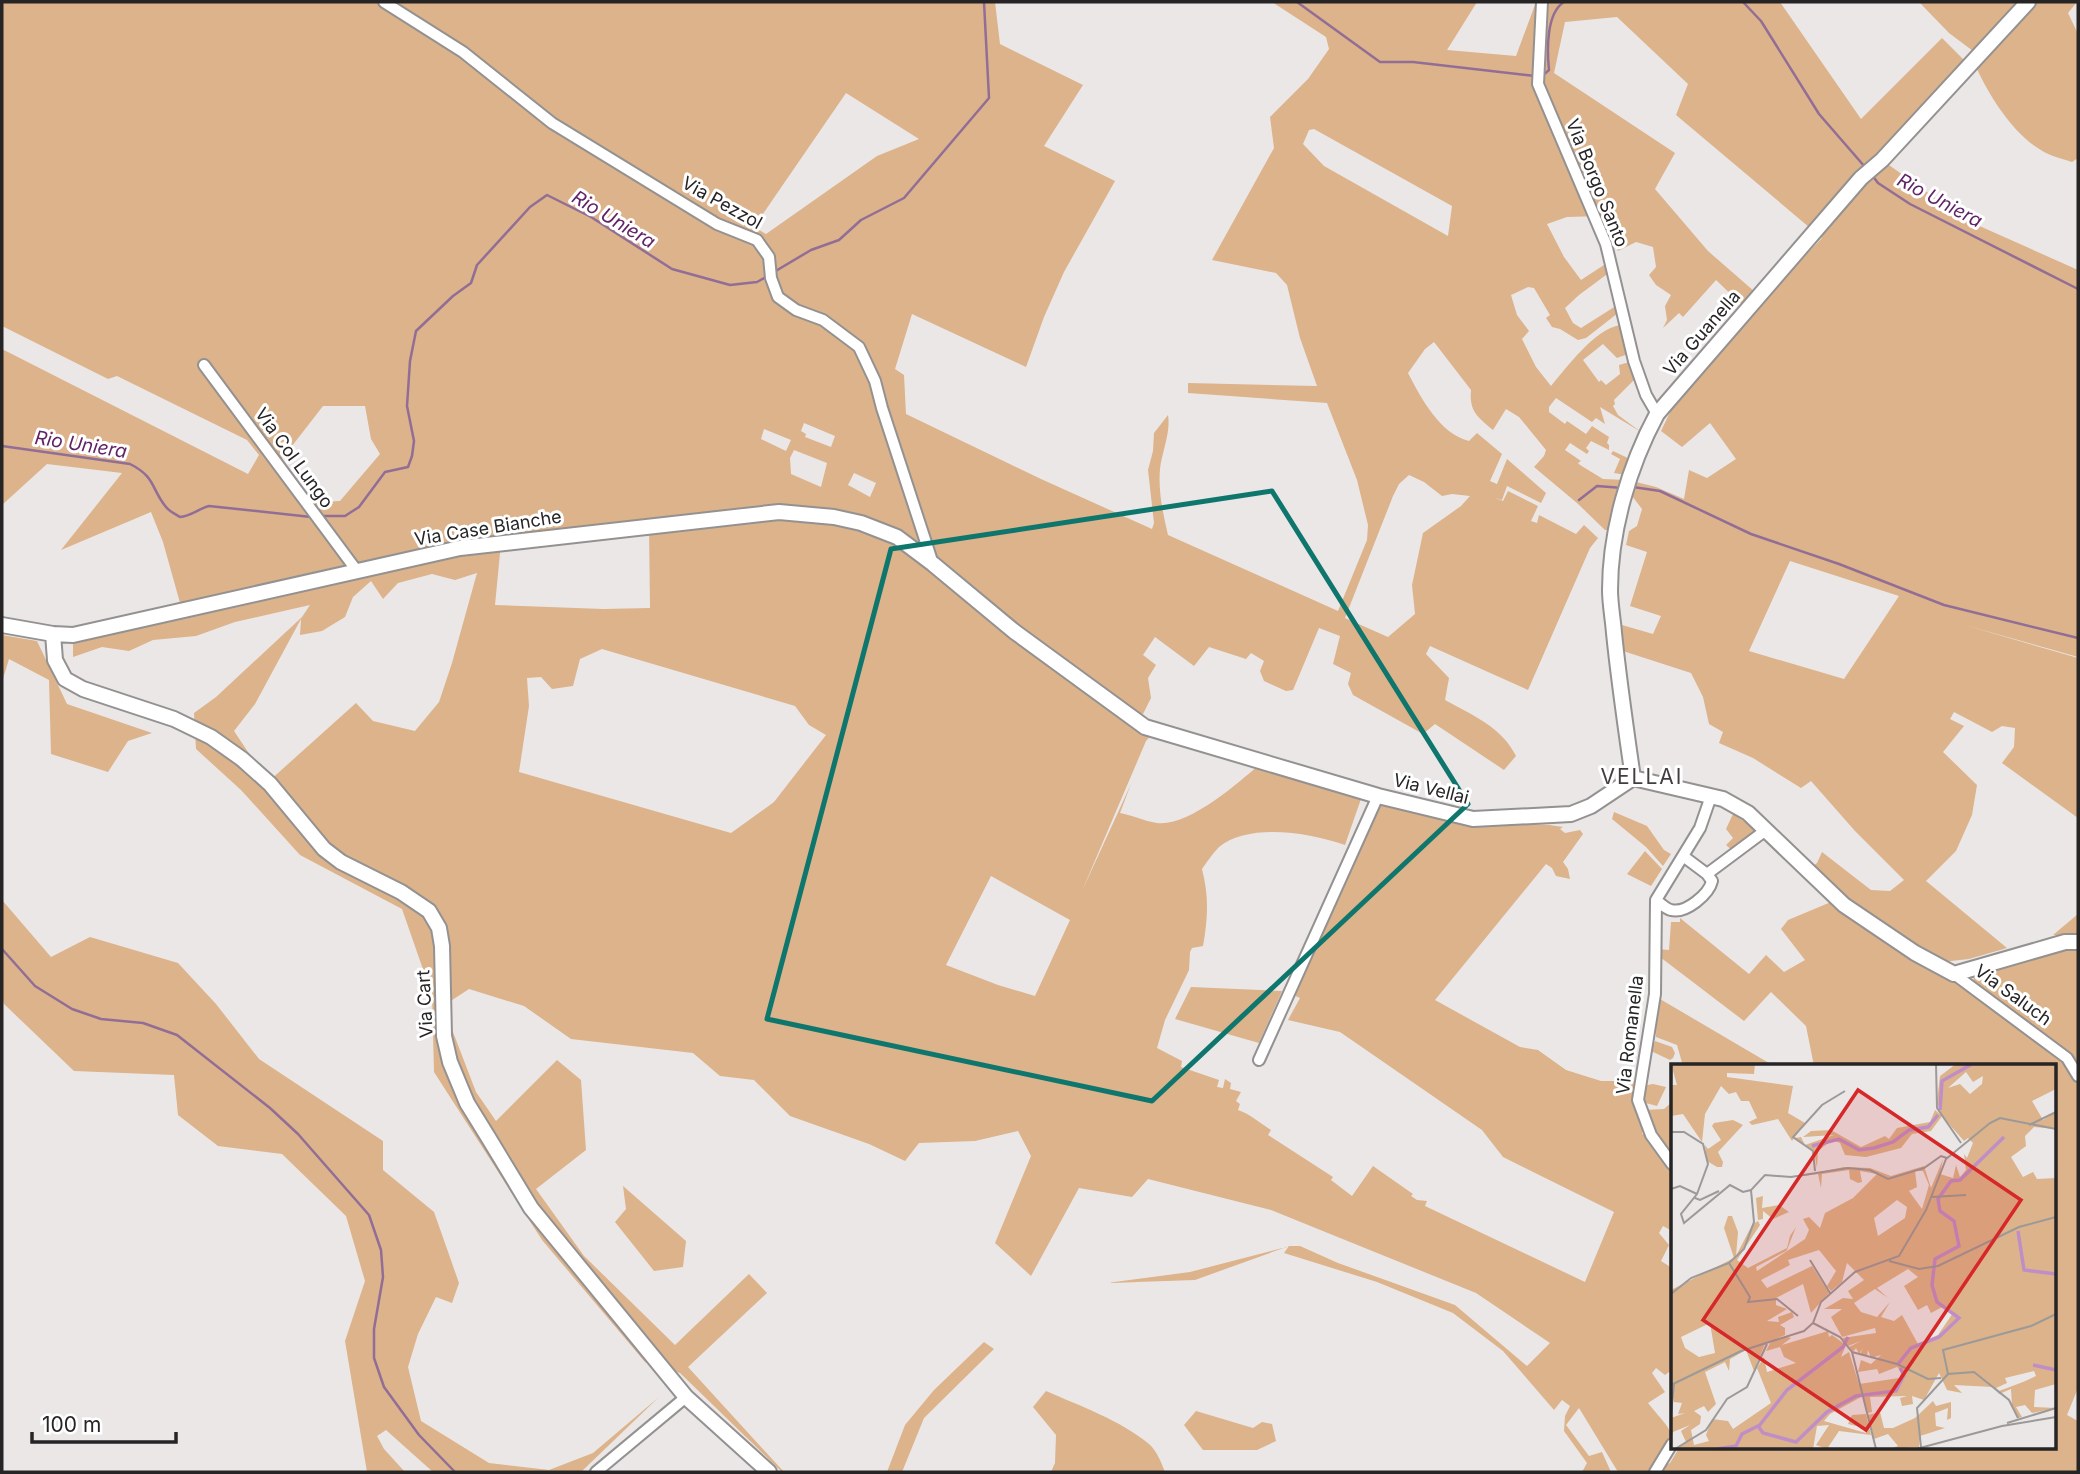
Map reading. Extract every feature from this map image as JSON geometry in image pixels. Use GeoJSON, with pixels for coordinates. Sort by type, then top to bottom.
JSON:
{"type":"FeatureCollection","features":[{"type":"Feature","properties":{"kind":"street","name":"Via Pezzol"},"geometry":{"type":"LineString","coordinates":[[384,2],[463,52],[552,122],[717,224],[757,240],[769,257],[770,273],[778,298],[796,310],[823,320],[859,347],[875,381],[881,408],[933,564]]}},
{"type":"Feature","properties":{"kind":"street","name":"Via Borgo Santo"},"geometry":{"type":"LineString","coordinates":[[1542,2],[1538,82],[1606,244],[1634,361],[1646,395],[1657,414]]}},
{"type":"Feature","properties":{"kind":"street","name":"Via Guanella"},"geometry":{"type":"LineString","coordinates":[[1633,778],[1617,667],[1610,591],[1614,542],[1628,487],[1646,435],[1657,414],[1867,173],[2028,2]]}},
{"type":"Feature","properties":{"kind":"street","name":"Via Col Lungo"},"geometry":{"type":"LineString","coordinates":[[204,365],[356,571]]}},
{"type":"Feature","properties":{"kind":"street","name":"Via Case Bianche"},"geometry":{"type":"LineString","coordinates":[[2,625],[53,635],[73,635],[460,548],[779,512],[834,517],[861,523],[897,537],[933,564]]}},
{"type":"Feature","properties":{"kind":"street","name":"Via Vellai"},"geometry":{"type":"LineString","coordinates":[[933,564],[1015,632],[1145,727],[1378,796],[1473,819],[1545,817],[1581,811],[1633,778]]}},
{"type":"Feature","properties":{"kind":"street","name":"Via Cart"},"geometry":{"type":"LineString","coordinates":[[53,635],[55,660],[65,679],[83,689],[174,719],[211,737],[242,759],[270,784],[324,849],[341,862],[401,892],[429,911],[439,928],[442,946],[444,1035],[450,1062],[467,1102],[531,1208],[686,1397],[769,1472]]}},
{"type":"Feature","properties":{"kind":"street"},"geometry":{"type":"LineString","coordinates":[[1633,778],[1723,799],[1748,813],[1844,905],[1915,953],[1954,974],[2065,942],[2078,942]]}},
{"type":"Feature","properties":{"kind":"street"},"geometry":{"type":"LineString","coordinates":[[1259,1060],[1378,796]]}},
{"type":"Feature","properties":{"kind":"street"},"geometry":{"type":"LineString","coordinates":[[1683,856],[1707,874],[1712,881],[1711,888],[1689,907],[1671,910],[1656,900],[1700,828],[1711,796]]}},
{"type":"Feature","properties":{"kind":"street"},"geometry":{"type":"LineString","coordinates":[[1707,874],[1766,830]]}},
{"type":"Feature","properties":{"kind":"street","name":"Via Romanella"},"geometry":{"type":"LineString","coordinates":[[1656,900],[1655,994],[1638,1100],[1651,1135],[1671,1163]]}},
{"type":"Feature","properties":{"kind":"street","name":"Via Saluch"},"geometry":{"type":"LineString","coordinates":[[1954,974],[2067,1058],[2078,1076]]}},
{"type":"Feature","properties":{"kind":"street"},"geometry":{"type":"LineString","coordinates":[[596,1472],[686,1397]]}},
{"type":"Feature","properties":{"kind":"street"},"geometry":{"type":"LineString","coordinates":[[1655,1472],[1671,1446]]}},
{"type":"Feature","properties":{"kind":"highlighted area"},"geometry":{"type":"Polygon","coordinates":[[[1272,491],[1468,804],[1152,1101],[767,1019],[891,549],[1272,491]]]}},
{"type":"Feature","properties":{"kind":"shaded area"},"geometry":{"type":"Polygon","coordinates":[[[2,2],[995,2],[1000,44],[1083,85],[1044,146],[1115,181],[1064,272],[1026,367],[912,314],[895,369],[904,375],[906,414],[1152,529],[1154,523],[1148,470],[1154,433],[1168,415],[1160,478],[1161,502],[1168,535],[1338,611],[1367,540],[1368,525],[1357,480],[1327,403],[1188,393],[1188,383],[1317,386],[1300,338],[1287,285],[1276,273],[1212,260],[1274,148],[1270,117],[1308,79],[1329,49],[1326,37],[1272,2],[1477,2],[1447,50],[1516,56],[1536,2],[1780,2],[1861,119],[1942,38],[1965,61],[1882,160],[1966,220],[2078,270],[2078,657],[1961,624],[2078,658],[2078,818],[2002,763],[2014,747],[2015,728],[2002,726],[1992,732],[1954,712],[1950,719],[1964,726],[1943,752],[1977,785],[1972,815],[1956,851],[1926,881],[2007,948],[1969,959],[1942,962],[1865,916],[1811,868],[1817,863],[1822,852],[1871,890],[1890,891],[1904,880],[1855,831],[1811,781],[1801,788],[1753,758],[1719,743],[1723,732],[1709,724],[1703,697],[1691,673],[1623,651],[1622,625],[1653,634],[1661,616],[1630,606],[1647,552],[1626,545],[1629,531],[1637,526],[1642,509],[1632,496],[1636,482],[1684,499],[1689,470],[1707,478],[1736,459],[1710,423],[1682,447],[1661,431],[1675,402],[1720,354],[1740,325],[1822,238],[1676,115],[1688,84],[1617,17],[1565,22],[1554,73],[1675,153],[1655,189],[1708,251],[1755,292],[1743,306],[1716,280],[1683,317],[1679,313],[1663,328],[1667,320],[1665,306],[1671,295],[1656,285],[1649,275],[1656,267],[1653,247],[1636,242],[1618,251],[1601,216],[1567,217],[1547,224],[1564,257],[1581,280],[1607,263],[1610,272],[1565,308],[1573,323],[1581,328],[1619,304],[1618,313],[1586,338],[1578,340],[1552,327],[1546,318],[1550,315],[1534,288],[1528,287],[1511,295],[1517,315],[1529,331],[1522,339],[1536,367],[1551,386],[1591,341],[1620,325],[1624,328],[1631,353],[1617,358],[1603,344],[1583,360],[1599,382],[1601,380],[1606,385],[1620,374],[1619,365],[1633,361],[1638,376],[1614,400],[1613,406],[1618,415],[1641,432],[1600,407],[1605,424],[1596,418],[1592,422],[1556,398],[1549,407],[1549,412],[1565,424],[1567,421],[1586,434],[1592,426],[1609,437],[1609,450],[1591,441],[1586,448],[1589,451],[1587,454],[1570,443],[1565,450],[1581,461],[1578,463],[1580,465],[1603,479],[1626,480],[1622,487],[1613,486],[1622,488],[1609,530],[1605,530],[1534,467],[1546,450],[1519,417],[1506,409],[1493,430],[1479,417],[1471,404],[1471,390],[1434,342],[1425,349],[1408,373],[1432,414],[1449,431],[1469,441],[1477,433],[1502,454],[1490,481],[1497,484],[1507,459],[1546,493],[1541,503],[1507,486],[1502,500],[1495,498],[1503,501],[1508,491],[1538,506],[1531,521],[1537,523],[1539,515],[1576,534],[1584,525],[1598,538],[1590,548],[1528,690],[1430,646],[1426,654],[1449,678],[1445,700],[1495,729],[1510,746],[1516,756],[1504,770],[1435,724],[1423,734],[1353,695],[1348,684],[1351,673],[1333,664],[1340,636],[1319,628],[1293,690],[1286,691],[1264,681],[1260,671],[1264,661],[1251,653],[1246,659],[1209,647],[1194,666],[1155,637],[1143,655],[1156,665],[1148,678],[1151,698],[1143,714],[1125,709],[897,537],[1153,733],[1146,741],[1082,891],[1131,784],[1120,813],[1157,823],[1183,818],[1197,811],[1225,793],[1259,765],[1362,796],[1345,845],[1298,834],[1263,832],[1232,839],[1219,847],[1202,869],[1207,907],[1203,946],[1192,948],[1190,952],[1189,970],[1165,1020],[1157,1048],[1182,1061],[1181,1067],[1219,1080],[1217,1087],[1223,1088],[1225,1079],[1231,1083],[1230,1089],[1241,1092],[1236,1101],[1240,1104],[1238,1110],[1271,1130],[1268,1135],[1333,1177],[1331,1180],[1352,1196],[1373,1166],[1413,1194],[1411,1196],[1417,1200],[1427,1201],[1425,1206],[1585,1282],[1614,1212],[1503,1157],[1482,1130],[1340,1032],[1288,1020],[1300,998],[1293,995],[1378,802],[1520,821],[1523,825],[1558,826],[1563,827],[1560,829],[1565,833],[1580,830],[1583,834],[1563,862],[1570,879],[1556,876],[1546,864],[1435,1000],[1520,1047],[1538,1050],[1566,1070],[1601,1081],[1634,1081],[1633,1093],[1642,1134],[1645,1134],[1671,1171],[1671,1230],[1663,1226],[1659,1233],[1669,1245],[1661,1261],[1671,1267],[1671,1371],[1665,1375],[1656,1368],[1652,1373],[1665,1392],[1648,1403],[1671,1434],[1670,1447],[1659,1468],[1670,1463],[1678,1450],[2056,1450],[2056,1064],[1814,1064],[1806,1026],[1771,992],[1744,1021],[1660,957],[1657,949],[1669,950],[1671,922],[1680,922],[1680,918],[1749,974],[1766,955],[1784,972],[1805,960],[1781,929],[1788,920],[1831,902],[1886,943],[1972,990],[2067,1062],[2068,1071],[2073,1057],[1985,988],[1973,987],[1974,973],[2067,946],[2078,946],[2078,1388],[2067,1415],[2078,1421],[2078,1472],[1618,1472],[1579,1408],[1566,1425],[1589,1456],[1602,1452],[1611,1472],[1582,1472],[1587,1463],[1564,1431],[1565,1416],[1570,1406],[1562,1400],[1554,1410],[1503,1351],[1453,1313],[1377,1282],[1284,1253],[1289,1246],[1300,1246],[1338,1263],[1455,1305],[1527,1366],[1550,1343],[1476,1293],[1271,1210],[1148,1179],[1132,1197],[1079,1188],[1031,1276],[995,1243],[1031,1156],[1018,1131],[975,1141],[919,1143],[905,1161],[869,1144],[790,1116],[754,1080],[720,1076],[693,1053],[571,1039],[524,1006],[469,989],[443,1006],[476,1092],[496,1121],[557,1060],[581,1080],[586,1150],[536,1189],[584,1256],[675,1345],[749,1274],[767,1293],[688,1367],[782,1472],[680,1373],[645,1362],[542,1240],[434,1072],[432,995],[402,909],[300,855],[241,790],[196,749],[194,713],[216,697],[302,617],[310,605],[235,622],[196,636],[153,640],[129,651],[102,647],[73,657],[73,635],[182,610],[163,542],[151,512],[61,550],[122,473],[47,464],[2,505],[2,349],[248,474],[259,455],[247,440],[117,376],[108,379],[2,326],[2,2]],[[846,93],[754,227],[766,234],[877,156],[919,139],[846,93]],[[1314,129],[1309,130],[1303,144],[1324,166],[1448,236],[1452,206],[1314,129]],[[323,406],[278,464],[306,503],[340,501],[380,454],[371,439],[365,406],[323,406]],[[804,423],[801,431],[806,434],[805,437],[831,447],[835,436],[804,423]],[[764,429],[761,439],[786,451],[791,440],[764,429]],[[794,450],[790,458],[791,474],[821,487],[827,463],[794,450]],[[854,473],[848,485],[870,497],[876,483],[854,473]],[[1409,475],[1399,484],[1345,618],[1388,637],[1415,614],[1412,585],[1423,533],[1461,506],[1470,496],[1442,496],[1424,482],[1409,475]],[[649,526],[501,543],[495,605],[650,608],[649,526]],[[1790,561],[1749,651],[1844,679],[1899,596],[1790,561]],[[477,573],[455,580],[432,574],[398,583],[383,599],[371,581],[353,597],[345,617],[322,631],[300,635],[301,619],[255,704],[234,731],[268,782],[356,703],[373,721],[415,731],[439,702],[477,573]],[[602,649],[580,659],[573,686],[552,689],[541,677],[527,678],[529,706],[519,772],[731,833],[774,802],[826,735],[809,725],[795,706],[602,649]],[[991,876],[946,965],[1035,996],[1070,920],[991,876]]]}},
{"type":"Feature","properties":{"kind":"shaded area"},"geometry":{"type":"Polygon","coordinates":[[[1919,2],[2019,2],[1978,49],[1973,51],[1949,33],[1919,2]]]}},
{"type":"Feature","properties":{"kind":"shaded area"},"geometry":{"type":"Polygon","coordinates":[[[2037,2],[2077,2],[2068,13],[2078,34],[2078,158],[2072,162],[2046,153],[2024,137],[1997,105],[1977,69],[2037,2]]]}},
{"type":"Feature","properties":{"kind":"shaded area"},"geometry":{"type":"Polygon","coordinates":[[[1613,451],[1632,460],[1627,475],[1614,473],[1620,459],[1611,454],[1613,451]]]}},
{"type":"Feature","properties":{"kind":"shaded area"},"geometry":{"type":"Polygon","coordinates":[[[2,635],[37,641],[67,704],[152,733],[128,741],[108,772],[51,754],[49,680],[9,659],[2,682],[2,635]]]}},
{"type":"Feature","properties":{"kind":"shaded area"},"geometry":{"type":"Polygon","coordinates":[[[1614,812],[1647,826],[1664,850],[1671,854],[1663,866],[1646,847],[1612,819],[1614,812]]]}},
{"type":"Feature","properties":{"kind":"shaded area"},"geometry":{"type":"Polygon","coordinates":[[[1733,814],[1757,830],[1733,851],[1726,845],[1733,838],[1726,829],[1733,814]]]}},
{"type":"Feature","properties":{"kind":"shaded area"},"geometry":{"type":"Polygon","coordinates":[[[1645,851],[1662,869],[1651,886],[1627,874],[1645,851]]]}},
{"type":"Feature","properties":{"kind":"shaded area"},"geometry":{"type":"Polygon","coordinates":[[[2,900],[51,957],[90,937],[178,963],[216,1004],[259,1059],[383,1141],[383,1170],[434,1212],[459,1283],[452,1303],[436,1297],[418,1334],[408,1367],[421,1421],[489,1463],[549,1470],[593,1453],[659,1397],[581,1472],[433,1472],[386,1430],[377,1436],[384,1449],[405,1472],[367,1472],[345,1341],[365,1281],[346,1216],[282,1154],[218,1146],[178,1115],[174,1075],[74,1071],[4,1004],[2,900]]]}},
{"type":"Feature","properties":{"kind":"shaded area"},"geometry":{"type":"Polygon","coordinates":[[[2078,914],[2078,935],[2053,935],[2078,914]]]}},
{"type":"Feature","properties":{"kind":"shaded area"},"geometry":{"type":"Polygon","coordinates":[[[1191,987],[1282,991],[1259,1043],[1175,1019],[1191,987]]]}},
{"type":"Feature","properties":{"kind":"shaded area"},"geometry":{"type":"Polygon","coordinates":[[[1660,999],[1771,1064],[1682,1064],[1677,1045],[1656,1037],[1657,1000],[1660,999]]]}},
{"type":"Feature","properties":{"kind":"shaded area"},"geometry":{"type":"Polygon","coordinates":[[[1655,1041],[1672,1047],[1675,1053],[1673,1058],[1670,1060],[1651,1051],[1655,1041]]]}},
{"type":"Feature","properties":{"kind":"shaded area"},"geometry":{"type":"Polygon","coordinates":[[[1653,1084],[1666,1087],[1657,1106],[1642,1102],[1642,1086],[1653,1084]]]}},
{"type":"Feature","properties":{"kind":"shaded area"},"geometry":{"type":"Polygon","coordinates":[[[1671,1103],[1671,1159],[1644,1110],[1664,1109],[1671,1103]]]}},
{"type":"Feature","properties":{"kind":"shaded area"},"geometry":{"type":"Polygon","coordinates":[[[623,1186],[686,1241],[683,1267],[654,1271],[615,1222],[626,1209],[623,1186]]]}},
{"type":"Feature","properties":{"kind":"shaded area"},"geometry":{"type":"Polygon","coordinates":[[[1286,1247],[1195,1280],[1107,1283],[1190,1272],[1286,1247]]]}},
{"type":"Feature","properties":{"kind":"shaded area"},"geometry":{"type":"Polygon","coordinates":[[[984,1342],[994,1349],[924,1418],[902,1472],[887,1472],[905,1425],[934,1390],[984,1342]]]}},
{"type":"Feature","properties":{"kind":"shaded area"},"geometry":{"type":"Polygon","coordinates":[[[1046,1391],[1099,1414],[1138,1435],[1154,1450],[1165,1472],[1051,1472],[1055,1463],[1056,1435],[1033,1407],[1046,1391]]]}},
{"type":"Feature","properties":{"kind":"shaded area"},"geometry":{"type":"Polygon","coordinates":[[[1196,1411],[1253,1428],[1262,1422],[1272,1424],[1276,1441],[1257,1450],[1203,1450],[1184,1425],[1196,1411]]]}},
{"type":"Feature","properties":{"kind":"waterway","name":"Rio Uniera"},"geometry":{"type":"LineString","coordinates":[[774,272],[811,250],[839,240],[861,220],[904,198],[989,98],[984,2]]}},
{"type":"Feature","properties":{"kind":"waterway","name":"Rio Uniera"},"geometry":{"type":"LineString","coordinates":[[1297,2],[1380,62],[1413,62],[1535,76]]}},
{"type":"Feature","properties":{"kind":"waterway","name":"Rio Uniera"},"geometry":{"type":"LineString","coordinates":[[1542,76],[1549,70],[1548,43],[1551,23],[1558,7],[1564,2]]}},
{"type":"Feature","properties":{"kind":"waterway","name":"Rio Uniera"},"geometry":{"type":"LineString","coordinates":[[1743,2],[1761,21],[1819,114],[1865,167]]}},
{"type":"Feature","properties":{"kind":"waterway","name":"Rio Uniera"},"geometry":{"type":"LineString","coordinates":[[1872,175],[1878,183],[1910,204],[2078,289]]}},
{"type":"Feature","properties":{"kind":"waterway","name":"Rio Uniera"},"geometry":{"type":"LineString","coordinates":[[321,516],[345,516],[359,507],[385,472],[408,467],[414,441],[407,406],[410,361],[416,331],[471,283],[477,265],[530,207],[547,195],[591,217],[672,269],[730,285],[757,282],[768,276]]}},
{"type":"Feature","properties":{"kind":"waterway","name":"Rio Uniera"},"geometry":{"type":"LineString","coordinates":[[2,446],[130,464],[144,474],[166,507],[180,517],[209,506],[311,517]]}},
{"type":"Feature","properties":{"kind":"waterway"},"geometry":{"type":"LineString","coordinates":[[1579,500],[1597,486],[1623,488]]}},
{"type":"Feature","properties":{"kind":"waterway"},"geometry":{"type":"LineString","coordinates":[[1633,487],[1660,491],[1751,534],[1839,564],[1944,605],[2078,638]]}},
{"type":"Feature","properties":{"kind":"waterway"},"geometry":{"type":"LineString","coordinates":[[2,949],[35,986],[72,1009],[101,1019],[143,1023],[177,1035],[270,1108],[298,1134],[369,1215],[381,1250],[383,1277],[374,1329],[374,1358],[384,1387],[419,1435],[455,1472]]}},
{"type":"Feature","properties":{"kind":"district","name":"VELLAI"},"geometry":{"type":"Point","coordinates":[1642,777]}}]}
